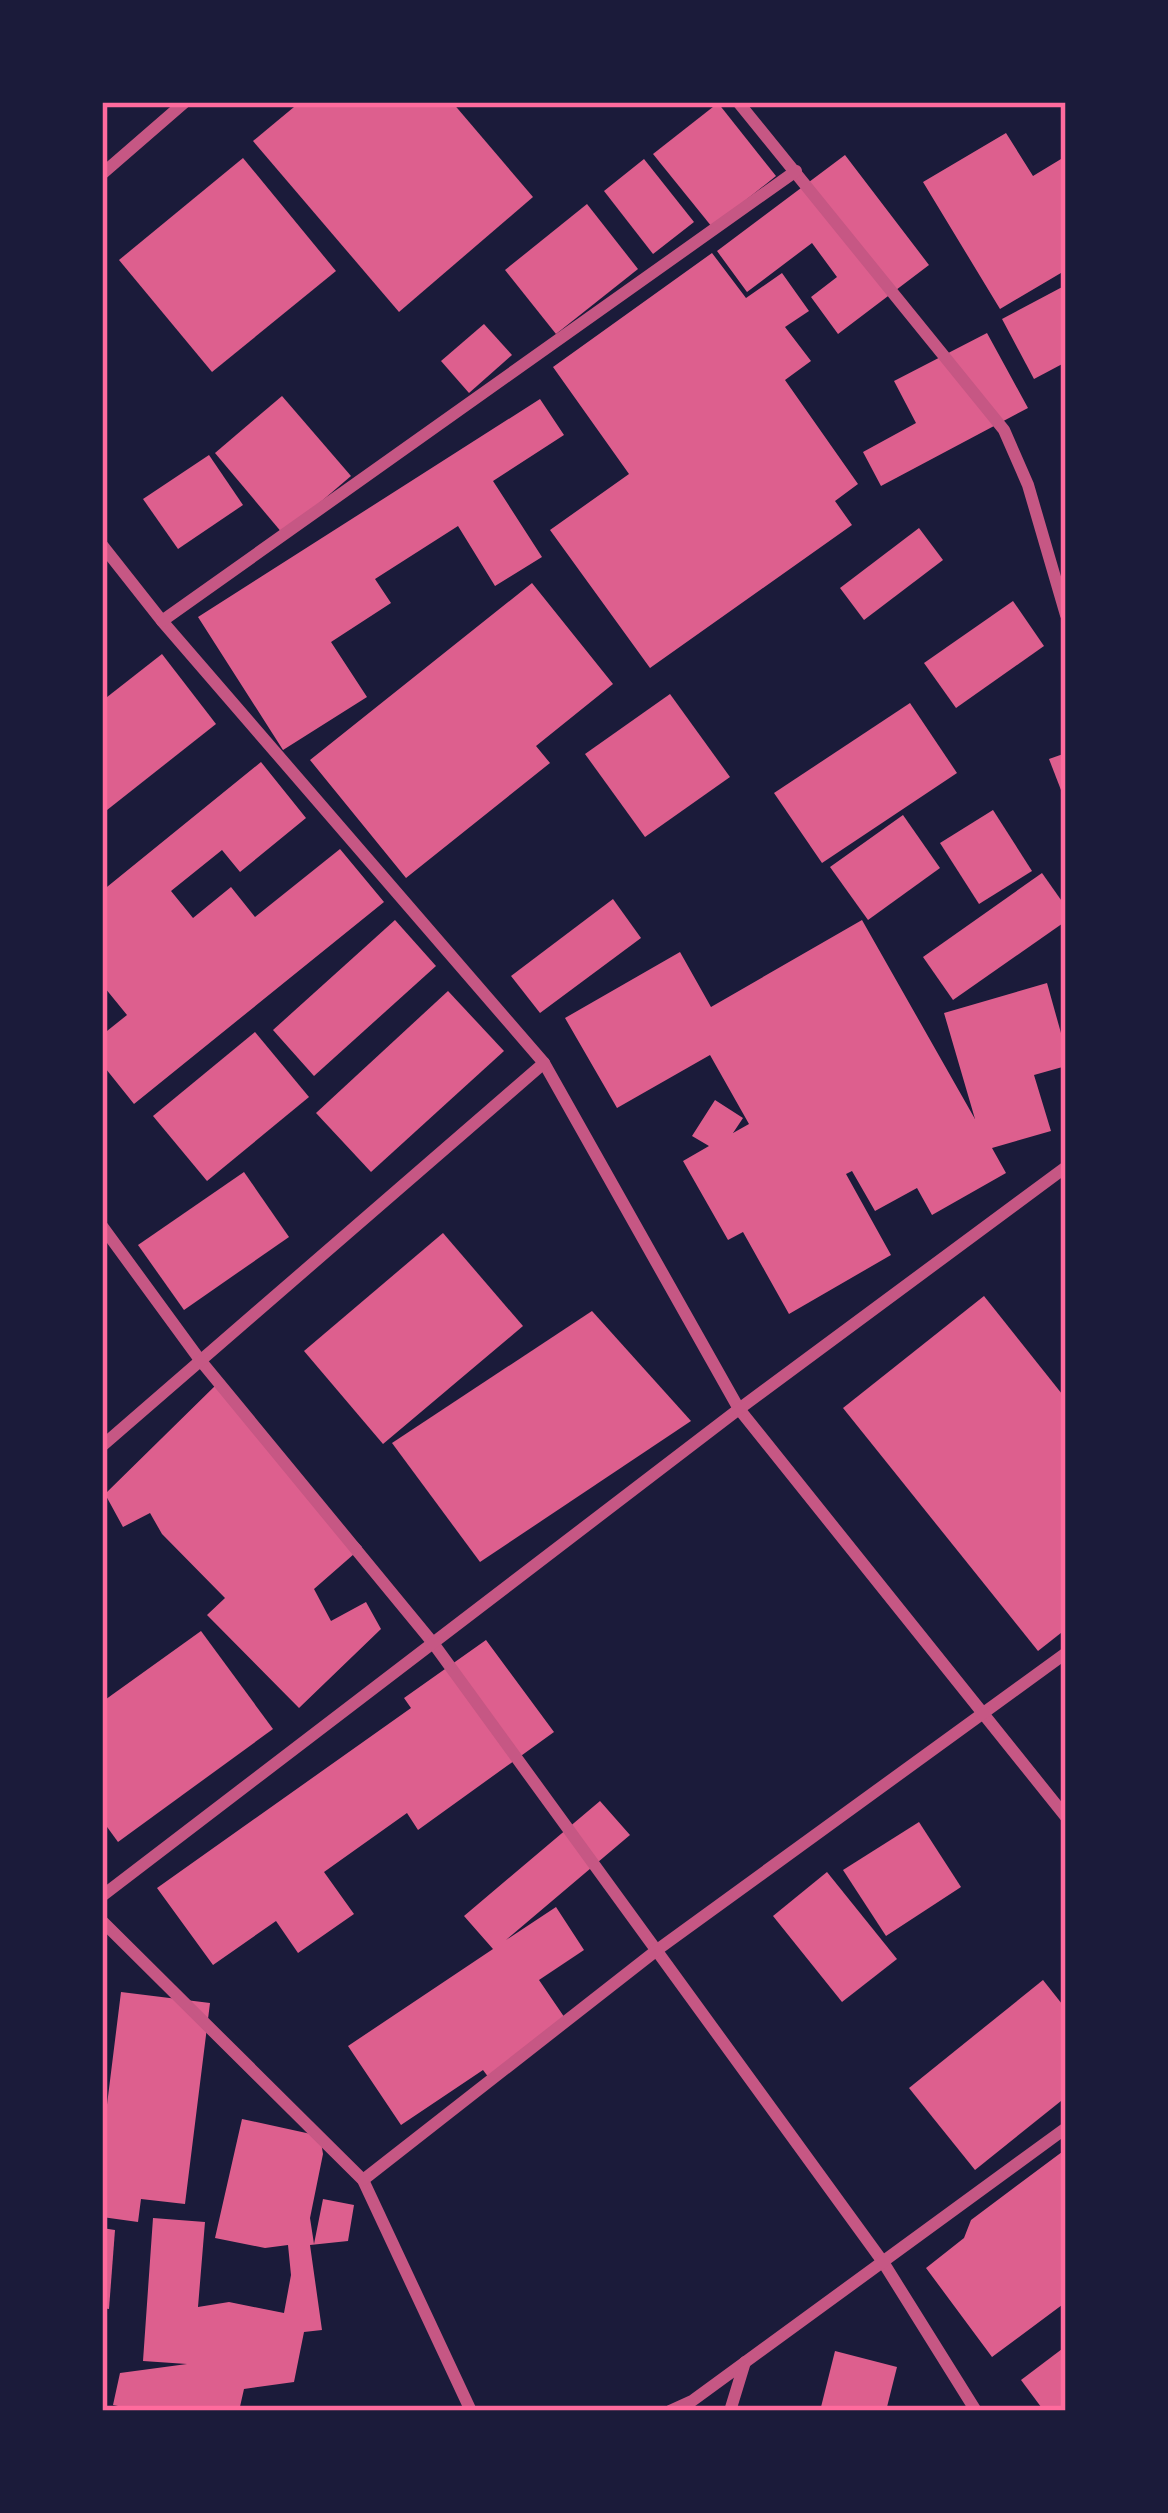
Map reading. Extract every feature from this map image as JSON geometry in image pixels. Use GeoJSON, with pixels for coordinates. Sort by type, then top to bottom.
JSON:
{"type":"FeatureCollection","features":[{"type":"Feature","properties":{"kind":"street"},"geometry":{"type":"LineString","coordinates":[[102,174],[185,102]]}},
{"type":"Feature","properties":{"kind":"street"},"geometry":{"type":"LineString","coordinates":[[738,102],[1004,430],[1028,485],[1066,615]]}},
{"type":"Feature","properties":{"kind":"street"},"geometry":{"type":"LineString","coordinates":[[162,621],[796,171]]}},
{"type":"Feature","properties":{"kind":"street"},"geometry":{"type":"LineString","coordinates":[[102,545],[162,621],[544,1063],[739,1409],[1066,1817]]}},
{"type":"Feature","properties":{"kind":"street"},"geometry":{"type":"LineString","coordinates":[[102,1446],[544,1063]]}},
{"type":"Feature","properties":{"kind":"street"},"geometry":{"type":"LineString","coordinates":[[102,1896],[739,1409],[1066,1167]]}},
{"type":"Feature","properties":{"kind":"street"},"geometry":{"type":"LineString","coordinates":[[102,1226],[200,1360],[433,1643],[883,2262],[976,2411]]}},
{"type":"Feature","properties":{"kind":"street"},"geometry":{"type":"LineString","coordinates":[[363,2180],[657,1950],[1066,1654]]}},
{"type":"Feature","properties":{"kind":"street"},"geometry":{"type":"LineString","coordinates":[[102,1921],[363,2180],[471,2411]]}},
{"type":"Feature","properties":{"kind":"street"},"geometry":{"type":"LineString","coordinates":[[670,2411],[692,2401],[1066,2128]]}},
{"type":"Feature","properties":{"kind":"street"},"geometry":{"type":"LineString","coordinates":[[730,2411],[745,2362]]}},
{"type":"Feature","properties":{"kind":"building"},"geometry":{"type":"Polygon","coordinates":[[[300,102],[452,102],[533,197],[399,312],[253,141],[300,102]]]}},
{"type":"Feature","properties":{"kind":"building"},"geometry":{"type":"Polygon","coordinates":[[[718,103],[776,176],[712,227],[653,154],[718,103]]]}},
{"type":"Feature","properties":{"kind":"building"},"geometry":{"type":"Polygon","coordinates":[[[1006,133],[1033,176],[1066,156],[1066,270],[1000,309],[923,182],[1006,133]]]}},
{"type":"Feature","properties":{"kind":"building"},"geometry":{"type":"Polygon","coordinates":[[[845,155],[929,265],[838,334],[811,297],[837,277],[812,243],[747,292],[717,251],[845,155]]]}},
{"type":"Feature","properties":{"kind":"building"},"geometry":{"type":"Polygon","coordinates":[[[243,158],[336,271],[212,372],[119,260],[243,158]]]}},
{"type":"Feature","properties":{"kind":"building"},"geometry":{"type":"Polygon","coordinates":[[[644,159],[694,222],[653,254],[604,191],[644,159]]]}},
{"type":"Feature","properties":{"kind":"building"},"geometry":{"type":"Polygon","coordinates":[[[587,204],[638,269],[556,334],[505,270],[587,204]]]}},
{"type":"Feature","properties":{"kind":"building"},"geometry":{"type":"Polygon","coordinates":[[[712,253],[746,298],[782,273],[809,311],[785,327],[811,361],[785,380],[858,484],[835,501],[852,525],[650,668],[550,530],[629,474],[553,367],[712,253]]]}},
{"type":"Feature","properties":{"kind":"building"},"geometry":{"type":"Polygon","coordinates":[[[1066,285],[1066,362],[1034,379],[1002,319],[1066,285]]]}},
{"type":"Feature","properties":{"kind":"building"},"geometry":{"type":"Polygon","coordinates":[[[484,324],[512,355],[469,393],[441,361],[484,324]]]}},
{"type":"Feature","properties":{"kind":"building"},"geometry":{"type":"Polygon","coordinates":[[[987,333],[1028,408],[881,486],[863,452],[916,423],[894,381],[987,333]]]}},
{"type":"Feature","properties":{"kind":"building"},"geometry":{"type":"Polygon","coordinates":[[[282,396],[351,476],[283,534],[215,453],[282,396]]]}},
{"type":"Feature","properties":{"kind":"building"},"geometry":{"type":"Polygon","coordinates":[[[540,399],[564,435],[493,481],[542,557],[495,586],[458,526],[375,579],[391,603],[331,642],[367,697],[283,750],[198,617],[540,399]]]}},
{"type":"Feature","properties":{"kind":"building"},"geometry":{"type":"Polygon","coordinates":[[[209,455],[243,505],[178,549],[143,499],[209,455]]]}},
{"type":"Feature","properties":{"kind":"building"},"geometry":{"type":"Polygon","coordinates":[[[919,528],[943,560],[864,620],[840,588],[919,528]]]}},
{"type":"Feature","properties":{"kind":"building"},"geometry":{"type":"Polygon","coordinates":[[[532,583],[613,684],[536,746],[550,763],[406,878],[310,760],[532,583]]]}},
{"type":"Feature","properties":{"kind":"building"},"geometry":{"type":"Polygon","coordinates":[[[1013,601],[1044,646],[956,708],[924,663],[1013,601]]]}},
{"type":"Feature","properties":{"kind":"building"},"geometry":{"type":"Polygon","coordinates":[[[162,654],[216,724],[102,814],[102,701],[162,654]]]}},
{"type":"Feature","properties":{"kind":"building"},"geometry":{"type":"Polygon","coordinates":[[[670,694],[730,777],[645,837],[585,754],[670,694]]]}},
{"type":"Feature","properties":{"kind":"building"},"geometry":{"type":"Polygon","coordinates":[[[910,703],[957,773],[822,863],[774,793],[910,703]]]}},
{"type":"Feature","properties":{"kind":"building"},"geometry":{"type":"Polygon","coordinates":[[[1066,753],[1066,803],[1049,759],[1066,753]]]}},
{"type":"Feature","properties":{"kind":"building"},"geometry":{"type":"Polygon","coordinates":[[[261,762],[306,818],[240,872],[222,850],[171,891],[193,918],[231,887],[255,917],[340,849],[384,902],[134,1104],[102,1064],[102,1035],[127,1015],[102,990],[102,891],[261,762]]]}},
{"type":"Feature","properties":{"kind":"building"},"geometry":{"type":"Polygon","coordinates":[[[993,810],[1032,871],[979,904],[940,843],[993,810]]]}},
{"type":"Feature","properties":{"kind":"building"},"geometry":{"type":"Polygon","coordinates":[[[903,815],[940,868],[868,920],[830,867],[903,815]]]}},
{"type":"Feature","properties":{"kind":"building"},"geometry":{"type":"Polygon","coordinates":[[[1042,873],[1066,907],[1066,921],[953,1000],[923,957],[1042,873]]]}},
{"type":"Feature","properties":{"kind":"building"},"geometry":{"type":"Polygon","coordinates":[[[613,899],[641,938],[540,1013],[511,976],[613,899]]]}},
{"type":"Feature","properties":{"kind":"building"},"geometry":{"type":"Polygon","coordinates":[[[395,920],[436,966],[314,1076],[273,1030],[395,920]]]}},
{"type":"Feature","properties":{"kind":"building"},"geometry":{"type":"Polygon","coordinates":[[[862,920],[975,1119],[944,1013],[1047,983],[1066,1066],[1034,1075],[1051,1131],[992,1148],[1006,1173],[932,1215],[917,1188],[875,1211],[852,1171],[846,1174],[891,1255],[789,1314],[743,1232],[728,1240],[683,1161],[709,1146],[692,1136],[715,1100],[743,1118],[733,1133],[749,1124],[710,1055],[617,1108],[565,1018],[680,952],[711,1007],[862,920]]]}},
{"type":"Feature","properties":{"kind":"building"},"geometry":{"type":"Polygon","coordinates":[[[448,991],[504,1051],[371,1172],[316,1113],[448,991]]]}},
{"type":"Feature","properties":{"kind":"building"},"geometry":{"type":"Polygon","coordinates":[[[255,1032],[309,1097],[207,1181],[153,1116],[255,1032]]]}},
{"type":"Feature","properties":{"kind":"building"},"geometry":{"type":"Polygon","coordinates":[[[244,1172],[289,1237],[184,1310],[138,1245],[244,1172]]]}},
{"type":"Feature","properties":{"kind":"building"},"geometry":{"type":"Polygon","coordinates":[[[443,1233],[523,1326],[383,1444],[304,1351],[443,1233]]]}},
{"type":"Feature","properties":{"kind":"building"},"geometry":{"type":"Polygon","coordinates":[[[984,1296],[1066,1399],[1066,1629],[1038,1651],[843,1408],[984,1296]]]}},
{"type":"Feature","properties":{"kind":"building"},"geometry":{"type":"Polygon","coordinates":[[[592,1311],[691,1421],[480,1562],[392,1443],[592,1311]]]}},
{"type":"Feature","properties":{"kind":"building"},"geometry":{"type":"Polygon","coordinates":[[[219,1382],[300,1484],[362,1547],[314,1589],[331,1621],[366,1602],[381,1629],[299,1708],[207,1615],[225,1598],[162,1534],[150,1513],[123,1527],[105,1494],[219,1382]]]}},
{"type":"Feature","properties":{"kind":"building"},"geometry":{"type":"Polygon","coordinates":[[[201,1631],[273,1729],[118,1842],[102,1820],[102,1702],[201,1631]]]}},
{"type":"Feature","properties":{"kind":"building"},"geometry":{"type":"Polygon","coordinates":[[[486,1640],[554,1732],[418,1830],[407,1813],[324,1872],[354,1914],[298,1953],[276,1921],[213,1965],[157,1888],[411,1708],[404,1698],[486,1640]]]}},
{"type":"Feature","properties":{"kind":"building"},"geometry":{"type":"Polygon","coordinates":[[[600,1801],[630,1835],[506,1940],[556,1907],[584,1950],[539,1980],[569,2024],[489,2078],[483,2070],[401,2125],[348,2046],[493,1949],[464,1916],[600,1801]]]}},
{"type":"Feature","properties":{"kind":"building"},"geometry":{"type":"Polygon","coordinates":[[[919,1822],[961,1887],[886,1936],[843,1870],[919,1822]]]}},
{"type":"Feature","properties":{"kind":"building"},"geometry":{"type":"Polygon","coordinates":[[[827,1872],[897,1959],[842,2002],[773,1916],[827,1872]]]}},
{"type":"Feature","properties":{"kind":"building"},"geometry":{"type":"Polygon","coordinates":[[[1043,1980],[1066,2009],[1066,2097],[975,2170],[909,2088],[1043,1980]]]}},
{"type":"Feature","properties":{"kind":"building"},"geometry":{"type":"Polygon","coordinates":[[[121,1992],[210,2003],[185,2204],[141,2199],[138,2222],[102,2217],[102,2145],[121,1992]]]}},
{"type":"Feature","properties":{"kind":"building"},"geometry":{"type":"Polygon","coordinates":[[[242,2119],[320,2136],[323,2154],[310,2218],[314,2244],[323,2199],[354,2205],[348,2241],[310,2245],[322,2330],[304,2332],[294,2382],[244,2389],[239,2411],[143,2411],[113,2405],[120,2373],[187,2364],[143,2361],[153,2218],[205,2222],[198,2307],[229,2302],[284,2313],[291,2275],[288,2245],[265,2248],[215,2238],[242,2119]]]}},
{"type":"Feature","properties":{"kind":"building"},"geometry":{"type":"Polygon","coordinates":[[[1066,2149],[1066,2302],[992,2357],[926,2268],[964,2238],[971,2220],[1066,2149]]]}},
{"type":"Feature","properties":{"kind":"building"},"geometry":{"type":"Polygon","coordinates":[[[102,2228],[115,2230],[109,2309],[102,2308],[102,2228]]]}},
{"type":"Feature","properties":{"kind":"building"},"geometry":{"type":"Polygon","coordinates":[[[1066,2346],[1066,2411],[1044,2411],[1021,2380],[1066,2346]]]}},
{"type":"Feature","properties":{"kind":"building"},"geometry":{"type":"Polygon","coordinates":[[[835,2351],[897,2367],[886,2411],[820,2411],[835,2351]]]}}]}
